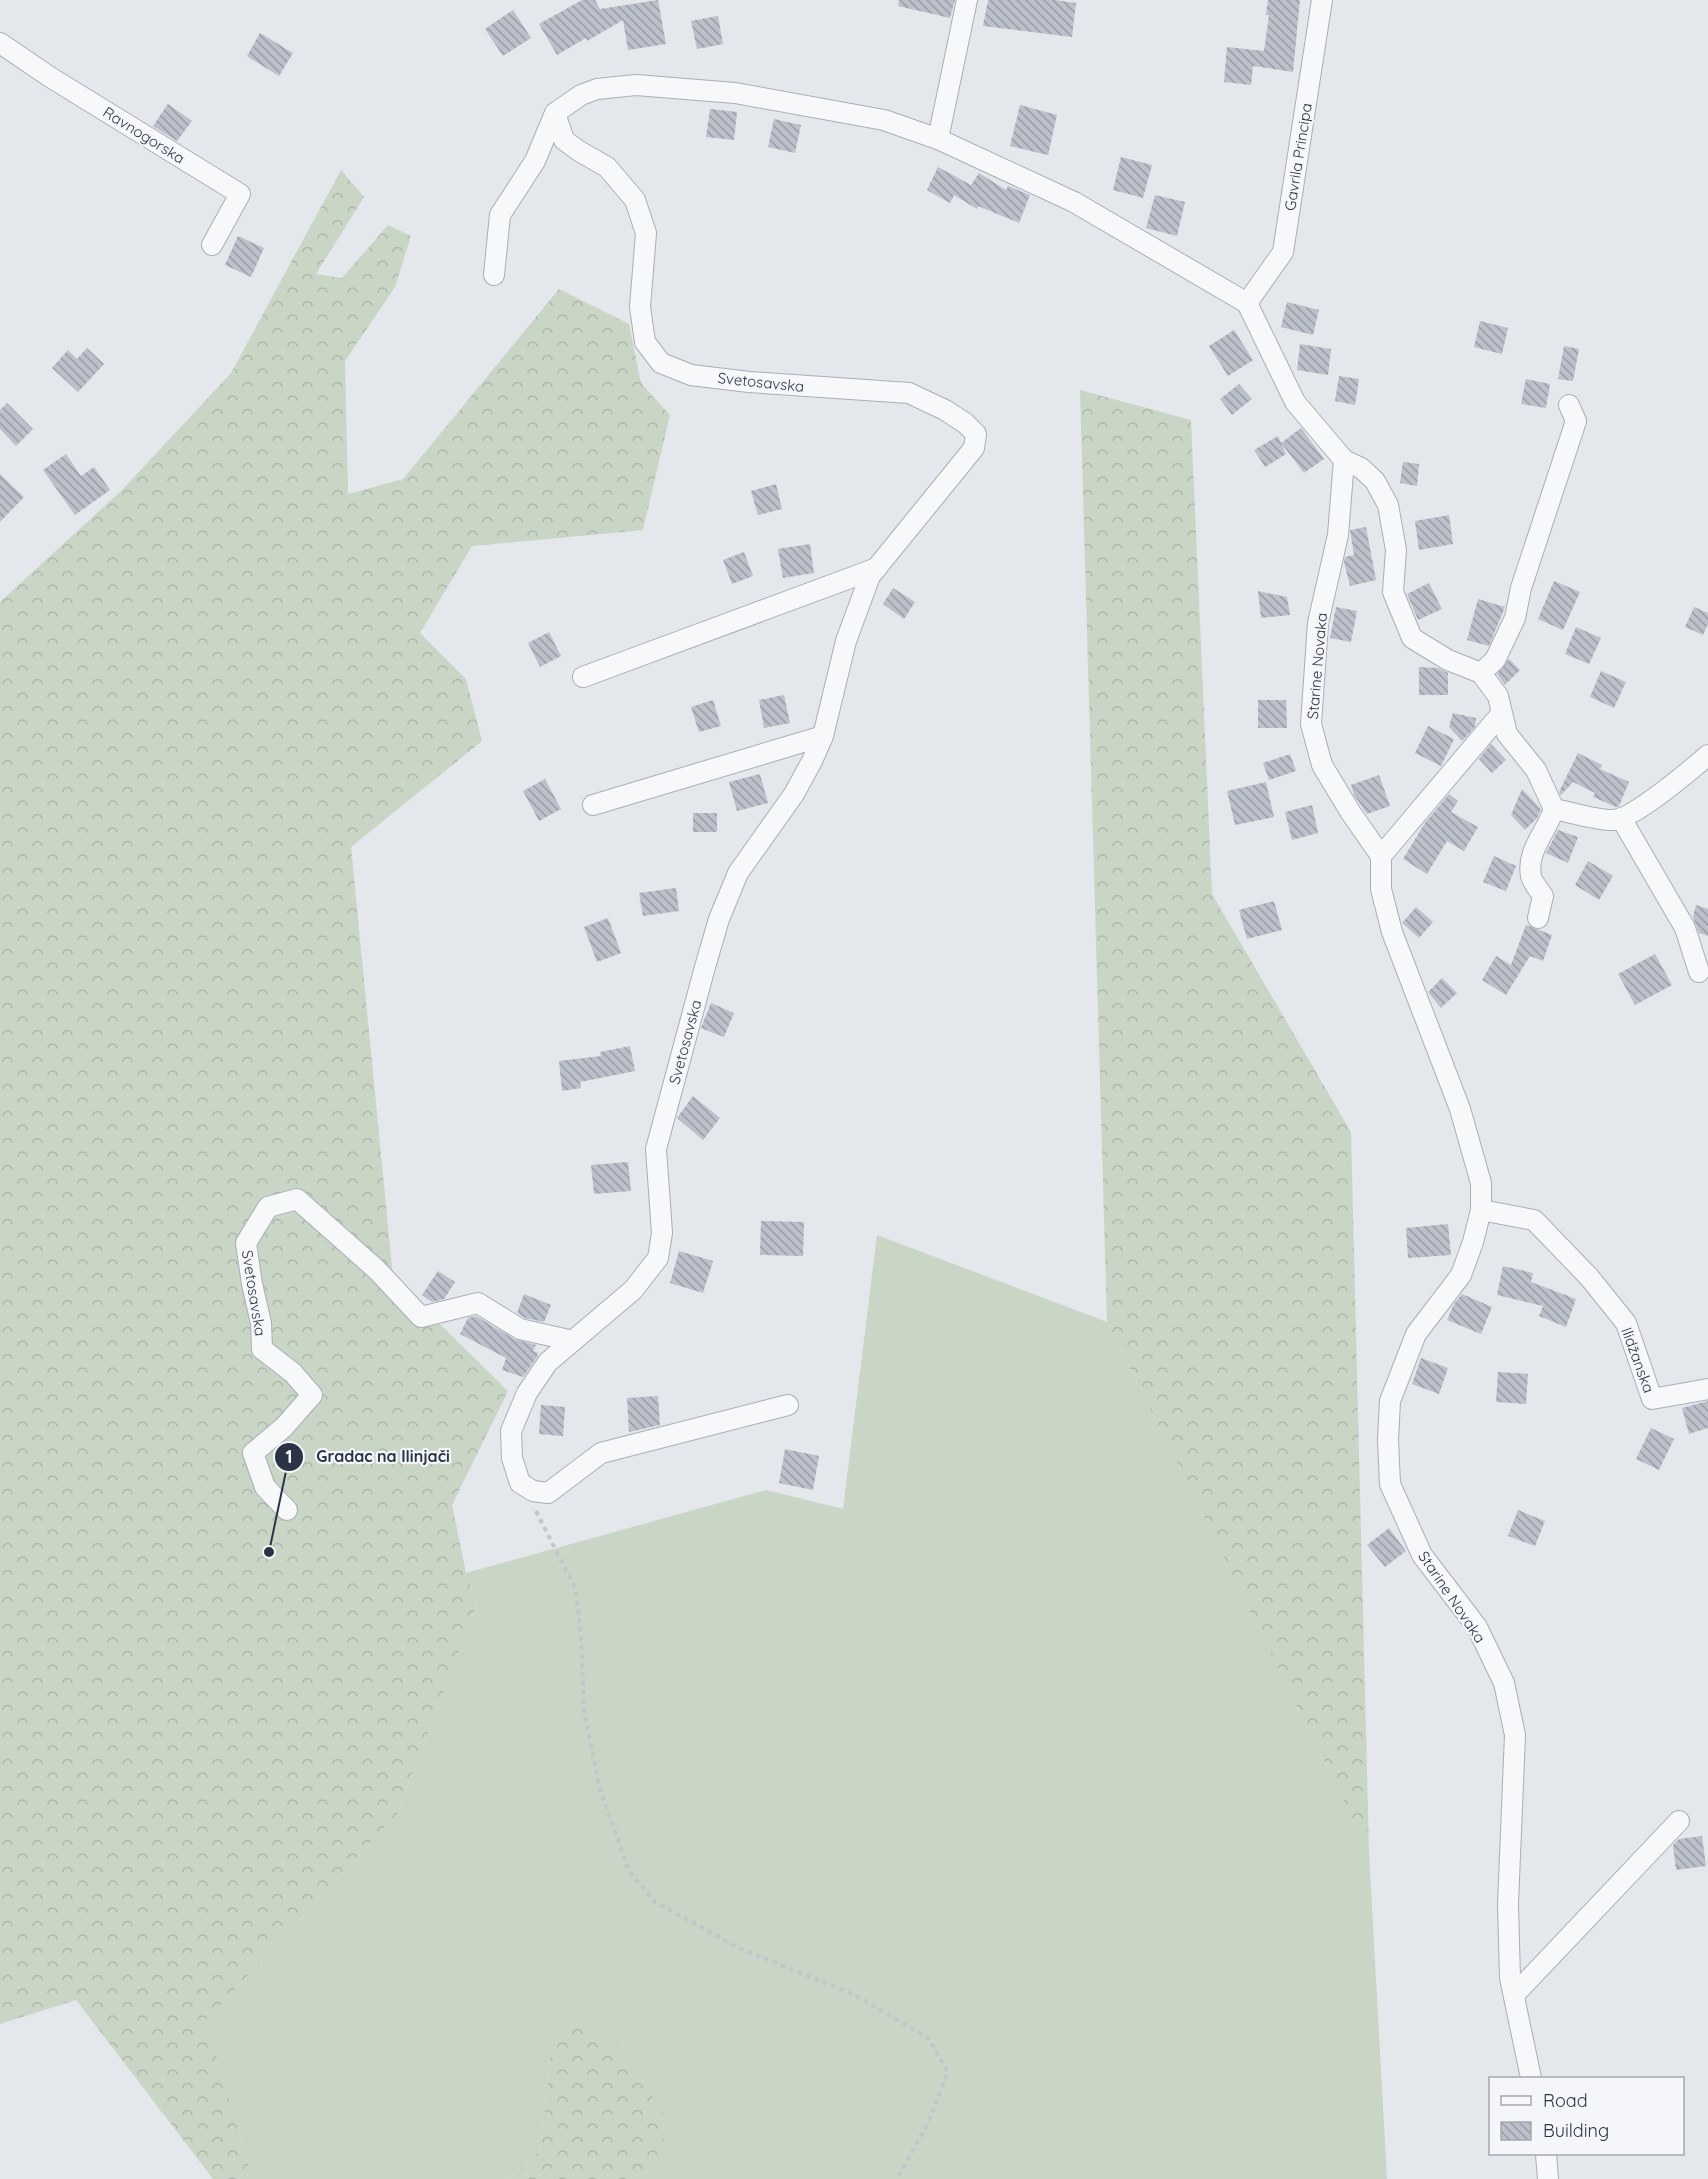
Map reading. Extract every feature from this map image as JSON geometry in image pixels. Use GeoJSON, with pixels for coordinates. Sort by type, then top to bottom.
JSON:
{"type":"FeatureCollection","features":[{"type":"Feature","properties":{"kind":"street"},"geometry":{"type":"LineString","coordinates":[[938,139],[967,0]]}},
{"type":"Feature","properties":{"kind":"street","name":"Gavrila Principa"},"geometry":{"type":"LineString","coordinates":[[1247,303],[1283,252],[1322,0]]}},
{"type":"Feature","properties":{"kind":"street","name":"Ravnogorska"},"geometry":{"type":"LineString","coordinates":[[0,43],[240,194],[212,245]]}},
{"type":"Feature","properties":{"kind":"street"},"geometry":{"type":"LineString","coordinates":[[494,275],[500,215],[535,161],[555,112],[581,95],[597,89],[636,85],[735,93],[884,120],[938,139],[1074,202],[1247,303],[1294,402],[1344,460],[1361,468],[1375,481],[1388,505],[1396,550],[1393,592],[1412,638],[1448,660],[1480,673],[1498,696],[1507,734],[1536,770],[1554,809],[1550,823],[1535,846],[1531,862],[1531,877],[1543,896],[1538,918]]}},
{"type":"Feature","properties":{"kind":"street","name":"Svetosavska"},"geometry":{"type":"LineString","coordinates":[[555,112],[564,140],[606,167],[635,200],[646,233],[640,306],[645,342],[661,363],[691,375],[749,382],[909,393],[945,410],[965,423],[976,434],[974,448],[870,576],[846,641],[823,736],[794,794],[738,873],[719,919],[656,1149],[662,1233],[658,1258],[633,1290],[548,1362],[527,1394],[512,1431],[512,1458],[520,1483],[533,1491],[548,1493],[601,1453],[788,1405]]}},
{"type":"Feature","properties":{"kind":"street"},"geometry":{"type":"LineString","coordinates":[[1480,673],[1495,660],[1515,618],[1521,588],[1576,421],[1569,405]]}},
{"type":"Feature","properties":{"kind":"street","name":"Starine Novaka"},"geometry":{"type":"LineString","coordinates":[[1344,460],[1338,535],[1318,623],[1311,724],[1322,765],[1381,856],[1381,889],[1392,933],[1460,1109],[1481,1183],[1481,1210],[1461,1275],[1416,1334],[1390,1401],[1388,1440],[1390,1485],[1422,1555],[1477,1627],[1504,1683],[1515,1735],[1508,1904],[1510,1978],[1532,2077]]}},
{"type":"Feature","properties":{"kind":"street"},"geometry":{"type":"LineString","coordinates":[[583,677],[877,568]]}},
{"type":"Feature","properties":{"kind":"street"},"geometry":{"type":"LineString","coordinates":[[1381,856],[1501,714]]}},
{"type":"Feature","properties":{"kind":"street"},"geometry":{"type":"LineString","coordinates":[[594,805],[823,736]]}},
{"type":"Feature","properties":{"kind":"street"},"geometry":{"type":"LineString","coordinates":[[1554,809],[1615,821],[1639,808],[1682,778],[1708,755]]}},
{"type":"Feature","properties":{"kind":"street"},"geometry":{"type":"LineString","coordinates":[[1621,818],[1685,928],[1699,972]]}},
{"type":"Feature","properties":{"kind":"street","name":"Svetosavska"},"geometry":{"type":"LineString","coordinates":[[287,1510],[265,1487],[253,1453],[284,1427],[312,1395],[293,1373],[262,1350],[261,1323],[246,1243],[268,1207],[297,1199],[378,1270],[421,1317],[478,1303],[520,1329],[573,1341]]}},
{"type":"Feature","properties":{"kind":"street","name":"Ilidžanska"},"geometry":{"type":"LineString","coordinates":[[1481,1210],[1534,1220],[1589,1277],[1626,1323],[1652,1398],[1708,1389]]}},
{"type":"Feature","properties":{"kind":"street"},"geometry":{"type":"LineString","coordinates":[[1514,1995],[1679,1821]]}},
{"type":"Feature","properties":{"kind":"street"},"geometry":{"type":"LineString","coordinates":[[1546,2155],[1548,2179]]}},
{"type":"Feature","properties":{"kind":"path"},"geometry":{"type":"LineString","coordinates":[[535,1509],[576,1590],[581,1636],[584,1711],[600,1789],[629,1871],[655,1902],[739,1948],[855,1995],[928,2038],[948,2072],[927,2125],[897,2179]]}},
{"type":"Feature","properties":{"kind":"green space"},"geometry":{"type":"Polygon","coordinates":[[[341,170],[364,197],[316,274],[342,278],[388,225],[411,236],[395,287],[345,361],[348,494],[403,479],[559,289],[629,324],[641,383],[670,415],[643,530],[472,546],[420,633],[466,679],[482,741],[351,847],[393,1278],[508,1391],[452,1505],[466,1573],[477,1603],[398,1813],[206,2021],[253,2179],[213,2179],[76,2000],[0,2024],[0,602],[122,490],[231,373],[341,170]]]}},
{"type":"Feature","properties":{"kind":"green space"},"geometry":{"type":"Polygon","coordinates":[[[1080,390],[1191,420],[1212,894],[1351,1132],[1369,1852],[1107,1322],[1080,390]]]}},
{"type":"Feature","properties":{"kind":"green space"},"geometry":{"type":"Polygon","coordinates":[[[877,1235],[1107,1322],[1369,1852],[1387,2179],[644,2179],[671,2125],[550,2060],[540,2151],[508,2179],[253,2179],[206,2021],[398,1813],[477,1603],[466,1573],[766,1490],[843,1509],[877,1235]]]}},
{"type":"Feature","properties":{"kind":"green space"},"geometry":{"type":"Polygon","coordinates":[[[566,2021],[621,2048],[671,2126],[644,2179],[508,2179],[540,2151],[550,2060],[566,2021]]]}},
{"type":"Feature","properties":{"kind":"building"},"geometry":{"type":"Polygon","coordinates":[[[582,0],[595,0],[600,9],[658,0],[666,44],[628,50],[623,20],[557,55],[539,24],[582,0]]]}},
{"type":"Feature","properties":{"kind":"building"},"geometry":{"type":"Polygon","coordinates":[[[899,0],[955,0],[950,18],[898,6],[899,0]]]}},
{"type":"Feature","properties":{"kind":"building"},"geometry":{"type":"Polygon","coordinates":[[[988,0],[1055,0],[1076,3],[1072,37],[983,26],[988,0]]]}},
{"type":"Feature","properties":{"kind":"building"},"geometry":{"type":"Polygon","coordinates":[[[1268,0],[1300,0],[1293,72],[1253,66],[1251,85],[1224,82],[1227,47],[1264,51],[1269,15],[1266,15],[1268,0]]]}},
{"type":"Feature","properties":{"kind":"building"},"geometry":{"type":"Polygon","coordinates":[[[513,10],[531,38],[503,56],[485,29],[513,10]]]}},
{"type":"Feature","properties":{"kind":"building"},"geometry":{"type":"Polygon","coordinates":[[[718,16],[723,44],[697,49],[691,21],[718,16]]]}},
{"type":"Feature","properties":{"kind":"building"},"geometry":{"type":"Polygon","coordinates":[[[260,33],[293,53],[279,76],[247,56],[260,33]]]}},
{"type":"Feature","properties":{"kind":"building"},"geometry":{"type":"Polygon","coordinates":[[[168,104],[192,121],[177,141],[153,126],[168,104]]]}},
{"type":"Feature","properties":{"kind":"building"},"geometry":{"type":"Polygon","coordinates":[[[1020,105],[1057,115],[1048,155],[1010,146],[1020,105]]]}},
{"type":"Feature","properties":{"kind":"building"},"geometry":{"type":"Polygon","coordinates":[[[710,109],[737,112],[734,140],[706,137],[710,109]]]}},
{"type":"Feature","properties":{"kind":"building"},"geometry":{"type":"Polygon","coordinates":[[[774,119],[801,125],[795,153],[768,147],[774,119]]]}},
{"type":"Feature","properties":{"kind":"building"},"geometry":{"type":"Polygon","coordinates":[[[1121,157],[1152,165],[1143,198],[1113,190],[1121,157]]]}},
{"type":"Feature","properties":{"kind":"building"},"geometry":{"type":"Polygon","coordinates":[[[938,167],[971,185],[979,173],[1006,190],[1008,186],[1030,195],[1019,223],[978,206],[977,209],[954,195],[950,203],[927,190],[938,167]]]}},
{"type":"Feature","properties":{"kind":"building"},"geometry":{"type":"Polygon","coordinates":[[[1155,195],[1185,202],[1177,236],[1146,228],[1155,195]]]}},
{"type":"Feature","properties":{"kind":"building"},"geometry":{"type":"Polygon","coordinates":[[[238,236],[264,248],[251,277],[225,265],[238,236]]]}},
{"type":"Feature","properties":{"kind":"building"},"geometry":{"type":"Polygon","coordinates":[[[1287,302],[1319,310],[1313,335],[1281,327],[1287,302]]]}},
{"type":"Feature","properties":{"kind":"building"},"geometry":{"type":"Polygon","coordinates":[[[1480,321],[1508,328],[1502,354],[1474,347],[1480,321]]]}},
{"type":"Feature","properties":{"kind":"building"},"geometry":{"type":"Polygon","coordinates":[[[1234,330],[1253,360],[1228,376],[1209,346],[1234,330]]]}},
{"type":"Feature","properties":{"kind":"building"},"geometry":{"type":"Polygon","coordinates":[[[1300,344],[1331,349],[1328,375],[1297,370],[1300,344]]]}},
{"type":"Feature","properties":{"kind":"building"},"geometry":{"type":"Polygon","coordinates":[[[1564,346],[1579,349],[1573,381],[1558,379],[1564,346]]]}},
{"type":"Feature","properties":{"kind":"building"},"geometry":{"type":"Polygon","coordinates":[[[87,348],[104,364],[78,392],[52,368],[68,350],[77,359],[87,348]]]}},
{"type":"Feature","properties":{"kind":"building"},"geometry":{"type":"Polygon","coordinates":[[[1339,376],[1359,379],[1355,405],[1335,401],[1339,376]]]}},
{"type":"Feature","properties":{"kind":"building"},"geometry":{"type":"Polygon","coordinates":[[[1526,379],[1550,384],[1546,408],[1521,404],[1526,379]]]}},
{"type":"Feature","properties":{"kind":"building"},"geometry":{"type":"Polygon","coordinates":[[[1239,384],[1252,399],[1232,415],[1220,399],[1239,384]]]}},
{"type":"Feature","properties":{"kind":"building"},"geometry":{"type":"Polygon","coordinates":[[[7,403],[33,429],[16,446],[0,429],[0,410],[7,403]]]}},
{"type":"Feature","properties":{"kind":"building"},"geometry":{"type":"Polygon","coordinates":[[[1301,428],[1324,459],[1304,473],[1281,443],[1301,428]]]}},
{"type":"Feature","properties":{"kind":"building"},"geometry":{"type":"Polygon","coordinates":[[[1278,436],[1286,454],[1265,467],[1254,450],[1278,436]]]}},
{"type":"Feature","properties":{"kind":"building"},"geometry":{"type":"Polygon","coordinates":[[[66,454],[81,476],[94,467],[110,490],[75,515],[43,470],[66,454]]]}},
{"type":"Feature","properties":{"kind":"building"},"geometry":{"type":"Polygon","coordinates":[[[1403,462],[1419,464],[1417,486],[1400,483],[1403,462]]]}},
{"type":"Feature","properties":{"kind":"building"},"geometry":{"type":"Polygon","coordinates":[[[0,474],[24,497],[0,522],[0,474]]]}},
{"type":"Feature","properties":{"kind":"building"},"geometry":{"type":"Polygon","coordinates":[[[776,484],[782,509],[758,515],[751,491],[776,484]]]}},
{"type":"Feature","properties":{"kind":"building"},"geometry":{"type":"Polygon","coordinates":[[[1449,515],[1453,544],[1419,550],[1415,521],[1449,515]]]}},
{"type":"Feature","properties":{"kind":"building"},"geometry":{"type":"Polygon","coordinates":[[[1366,527],[1376,580],[1350,586],[1344,562],[1345,557],[1354,555],[1350,530],[1366,527]]]}},
{"type":"Feature","properties":{"kind":"building"},"geometry":{"type":"Polygon","coordinates":[[[810,544],[814,573],[783,578],[778,549],[810,544]]]}},
{"type":"Feature","properties":{"kind":"building"},"geometry":{"type":"Polygon","coordinates":[[[744,552],[753,576],[732,584],[723,560],[744,552]]]}},
{"type":"Feature","properties":{"kind":"building"},"geometry":{"type":"Polygon","coordinates":[[[1554,581],[1580,592],[1563,630],[1538,619],[1554,581]]]}},
{"type":"Feature","properties":{"kind":"building"},"geometry":{"type":"Polygon","coordinates":[[[1429,583],[1442,609],[1418,620],[1407,594],[1429,583]]]}},
{"type":"Feature","properties":{"kind":"building"},"geometry":{"type":"Polygon","coordinates":[[[893,588],[915,602],[904,619],[883,604],[893,588]]]}},
{"type":"Feature","properties":{"kind":"building"},"geometry":{"type":"Polygon","coordinates":[[[1258,591],[1287,597],[1290,615],[1261,618],[1258,591]]]}},
{"type":"Feature","properties":{"kind":"building"},"geometry":{"type":"Polygon","coordinates":[[[1478,599],[1505,607],[1489,646],[1467,640],[1478,599]]]}},
{"type":"Feature","properties":{"kind":"building"},"geometry":{"type":"Polygon","coordinates":[[[1336,607],[1357,611],[1351,642],[1330,638],[1336,607]]]}},
{"type":"Feature","properties":{"kind":"building"},"geometry":{"type":"Polygon","coordinates":[[[1694,607],[1708,613],[1708,624],[1703,635],[1685,627],[1694,607]]]}},
{"type":"Feature","properties":{"kind":"building"},"geometry":{"type":"Polygon","coordinates":[[[1576,627],[1601,638],[1589,664],[1565,654],[1576,627]]]}},
{"type":"Feature","properties":{"kind":"building"},"geometry":{"type":"Polygon","coordinates":[[[549,632],[561,656],[540,667],[528,643],[549,632]]]}},
{"type":"Feature","properties":{"kind":"building"},"geometry":{"type":"Polygon","coordinates":[[[1509,659],[1520,670],[1505,685],[1497,674],[1509,659]]]}},
{"type":"Feature","properties":{"kind":"building"},"geometry":{"type":"Polygon","coordinates":[[[1419,667],[1438,668],[1448,673],[1448,695],[1419,695],[1419,667]]]}},
{"type":"Feature","properties":{"kind":"building"},"geometry":{"type":"Polygon","coordinates":[[[1601,671],[1626,682],[1614,708],[1590,697],[1601,671]]]}},
{"type":"Feature","properties":{"kind":"building"},"geometry":{"type":"Polygon","coordinates":[[[784,695],[790,723],[764,728],[759,700],[784,695]]]}},
{"type":"Feature","properties":{"kind":"building"},"geometry":{"type":"Polygon","coordinates":[[[713,700],[721,726],[699,732],[691,707],[713,700]]]}},
{"type":"Feature","properties":{"kind":"building"},"geometry":{"type":"Polygon","coordinates":[[[1258,700],[1286,700],[1287,728],[1258,728],[1258,700]]]}},
{"type":"Feature","properties":{"kind":"building"},"geometry":{"type":"Polygon","coordinates":[[[1453,713],[1476,718],[1475,727],[1462,741],[1449,727],[1453,713]]]}},
{"type":"Feature","properties":{"kind":"building"},"geometry":{"type":"Polygon","coordinates":[[[1428,726],[1454,739],[1441,766],[1415,753],[1428,726]]]}},
{"type":"Feature","properties":{"kind":"building"},"geometry":{"type":"Polygon","coordinates":[[[1491,744],[1506,760],[1492,773],[1479,759],[1491,744]]]}},
{"type":"Feature","properties":{"kind":"building"},"geometry":{"type":"Polygon","coordinates":[[[1578,753],[1602,765],[1600,769],[1629,782],[1619,806],[1616,807],[1593,797],[1595,793],[1573,782],[1561,795],[1559,792],[1578,753]]]}},
{"type":"Feature","properties":{"kind":"building"},"geometry":{"type":"Polygon","coordinates":[[[1290,754],[1296,771],[1269,780],[1263,763],[1290,754]]]}},
{"type":"Feature","properties":{"kind":"building"},"geometry":{"type":"Polygon","coordinates":[[[760,774],[768,803],[737,811],[729,782],[760,774]]]}},
{"type":"Feature","properties":{"kind":"building"},"geometry":{"type":"Polygon","coordinates":[[[1379,775],[1390,806],[1367,814],[1354,795],[1351,785],[1379,775]]]}},
{"type":"Feature","properties":{"kind":"building"},"geometry":{"type":"Polygon","coordinates":[[[545,779],[561,809],[539,821],[523,791],[545,779]]]}},
{"type":"Feature","properties":{"kind":"building"},"geometry":{"type":"Polygon","coordinates":[[[1266,782],[1274,817],[1235,825],[1227,791],[1266,782]]]}},
{"type":"Feature","properties":{"kind":"building"},"geometry":{"type":"Polygon","coordinates":[[[1522,789],[1541,809],[1537,818],[1525,830],[1511,815],[1522,789]]]}},
{"type":"Feature","properties":{"kind":"building"},"geometry":{"type":"Polygon","coordinates":[[[1449,794],[1458,801],[1451,812],[1478,827],[1464,851],[1447,841],[1427,874],[1403,859],[1425,823],[1449,794]]]}},
{"type":"Feature","properties":{"kind":"building"},"geometry":{"type":"Polygon","coordinates":[[[1312,805],[1318,833],[1292,840],[1285,812],[1312,805]]]}},
{"type":"Feature","properties":{"kind":"building"},"geometry":{"type":"Polygon","coordinates":[[[693,813],[717,813],[717,832],[693,832],[693,813]]]}},
{"type":"Feature","properties":{"kind":"building"},"geometry":{"type":"Polygon","coordinates":[[[1558,830],[1578,837],[1568,863],[1546,853],[1558,830]]]}},
{"type":"Feature","properties":{"kind":"building"},"geometry":{"type":"Polygon","coordinates":[[[1494,856],[1516,866],[1506,891],[1483,882],[1494,856]]]}},
{"type":"Feature","properties":{"kind":"building"},"geometry":{"type":"Polygon","coordinates":[[[1588,861],[1613,876],[1599,900],[1575,885],[1588,861]]]}},
{"type":"Feature","properties":{"kind":"building"},"geometry":{"type":"Polygon","coordinates":[[[676,888],[679,911],[643,916],[639,893],[676,888]]]}},
{"type":"Feature","properties":{"kind":"building"},"geometry":{"type":"Polygon","coordinates":[[[1274,901],[1282,930],[1247,939],[1239,910],[1274,901]]]}},
{"type":"Feature","properties":{"kind":"building"},"geometry":{"type":"Polygon","coordinates":[[[1696,905],[1708,909],[1708,936],[1699,933],[1693,917],[1696,905]]]}},
{"type":"Feature","properties":{"kind":"building"},"geometry":{"type":"Polygon","coordinates":[[[1416,907],[1433,922],[1419,938],[1402,923],[1416,907]]]}},
{"type":"Feature","properties":{"kind":"building"},"geometry":{"type":"Polygon","coordinates":[[[608,918],[621,953],[597,962],[584,927],[608,918]]]}},
{"type":"Feature","properties":{"kind":"building"},"geometry":{"type":"Polygon","coordinates":[[[1526,925],[1552,935],[1543,961],[1530,956],[1506,995],[1482,980],[1496,956],[1511,965],[1526,925]]]}},
{"type":"Feature","properties":{"kind":"building"},"geometry":{"type":"Polygon","coordinates":[[[1655,954],[1672,985],[1635,1005],[1618,974],[1655,954]]]}},
{"type":"Feature","properties":{"kind":"building"},"geometry":{"type":"Polygon","coordinates":[[[1442,978],[1457,993],[1441,1008],[1428,992],[1442,978]]]}},
{"type":"Feature","properties":{"kind":"building"},"geometry":{"type":"Polygon","coordinates":[[[711,1003],[734,1013],[724,1037],[701,1028],[711,1003]]]}},
{"type":"Feature","properties":{"kind":"building"},"geometry":{"type":"Polygon","coordinates":[[[630,1046],[635,1071],[580,1082],[581,1088],[562,1091],[559,1061],[601,1056],[600,1052],[630,1046]]]}},
{"type":"Feature","properties":{"kind":"building"},"geometry":{"type":"Polygon","coordinates":[[[693,1096],[720,1118],[703,1140],[677,1118],[693,1096]]]}},
{"type":"Feature","properties":{"kind":"building"},"geometry":{"type":"Polygon","coordinates":[[[628,1162],[631,1191],[594,1194],[591,1165],[628,1162]]]}},
{"type":"Feature","properties":{"kind":"building"},"geometry":{"type":"Polygon","coordinates":[[[761,1221],[804,1222],[803,1256],[760,1255],[761,1221]]]}},
{"type":"Feature","properties":{"kind":"building"},"geometry":{"type":"Polygon","coordinates":[[[1448,1224],[1451,1255],[1408,1258],[1406,1228],[1448,1224]]]}},
{"type":"Feature","properties":{"kind":"building"},"geometry":{"type":"Polygon","coordinates":[[[679,1251],[713,1261],[703,1293],[670,1283],[679,1251]]]}},
{"type":"Feature","properties":{"kind":"building"},"geometry":{"type":"Polygon","coordinates":[[[1503,1266],[1533,1273],[1531,1282],[1576,1299],[1566,1327],[1539,1316],[1543,1306],[1497,1295],[1503,1266]]]}},
{"type":"Feature","properties":{"kind":"building"},"geometry":{"type":"Polygon","coordinates":[[[438,1271],[455,1282],[444,1299],[432,1302],[422,1295],[438,1271]]]}},
{"type":"Feature","properties":{"kind":"building"},"geometry":{"type":"Polygon","coordinates":[[[524,1294],[551,1305],[544,1322],[525,1318],[517,1313],[524,1294]]]}},
{"type":"Feature","properties":{"kind":"building"},"geometry":{"type":"Polygon","coordinates":[[[1462,1294],[1492,1307],[1481,1334],[1447,1320],[1454,1304],[1462,1294]]]}},
{"type":"Feature","properties":{"kind":"building"},"geometry":{"type":"Polygon","coordinates":[[[476,1316],[514,1339],[536,1345],[533,1351],[538,1353],[537,1357],[523,1377],[502,1370],[506,1358],[460,1334],[468,1318],[476,1316]]]}},
{"type":"Feature","properties":{"kind":"building"},"geometry":{"type":"Polygon","coordinates":[[[1421,1358],[1448,1368],[1439,1394],[1412,1384],[1421,1358]]]}},
{"type":"Feature","properties":{"kind":"building"},"geometry":{"type":"Polygon","coordinates":[[[1498,1372],[1528,1374],[1526,1404],[1496,1402],[1498,1372]]]}},
{"type":"Feature","properties":{"kind":"building"},"geometry":{"type":"Polygon","coordinates":[[[658,1396],[660,1425],[629,1432],[627,1398],[658,1396]]]}},
{"type":"Feature","properties":{"kind":"building"},"geometry":{"type":"Polygon","coordinates":[[[1708,1401],[1708,1428],[1689,1434],[1682,1408],[1708,1401]]]}},
{"type":"Feature","properties":{"kind":"building"},"geometry":{"type":"Polygon","coordinates":[[[541,1405],[565,1407],[563,1436],[539,1434],[541,1405]]]}},
{"type":"Feature","properties":{"kind":"building"},"geometry":{"type":"Polygon","coordinates":[[[1651,1428],[1674,1439],[1659,1470],[1636,1459],[1651,1428]]]}},
{"type":"Feature","properties":{"kind":"building"},"geometry":{"type":"Polygon","coordinates":[[[785,1449],[819,1456],[813,1490],[779,1483],[785,1449]]]}},
{"type":"Feature","properties":{"kind":"building"},"geometry":{"type":"Polygon","coordinates":[[[1518,1510],[1545,1521],[1535,1546],[1508,1536],[1518,1510]]]}},
{"type":"Feature","properties":{"kind":"building"},"geometry":{"type":"Polygon","coordinates":[[[1389,1528],[1406,1551],[1385,1567],[1367,1545],[1389,1528]]]}},
{"type":"Feature","properties":{"kind":"building"},"geometry":{"type":"Polygon","coordinates":[[[1702,1836],[1706,1866],[1676,1870],[1673,1845],[1679,1839],[1702,1836]]]}},
{"type":"Feature","properties":{"kind":"place","name":"Gradac na Ilinjači"},"geometry":{"type":"Point","coordinates":[269,1552]}}]}
